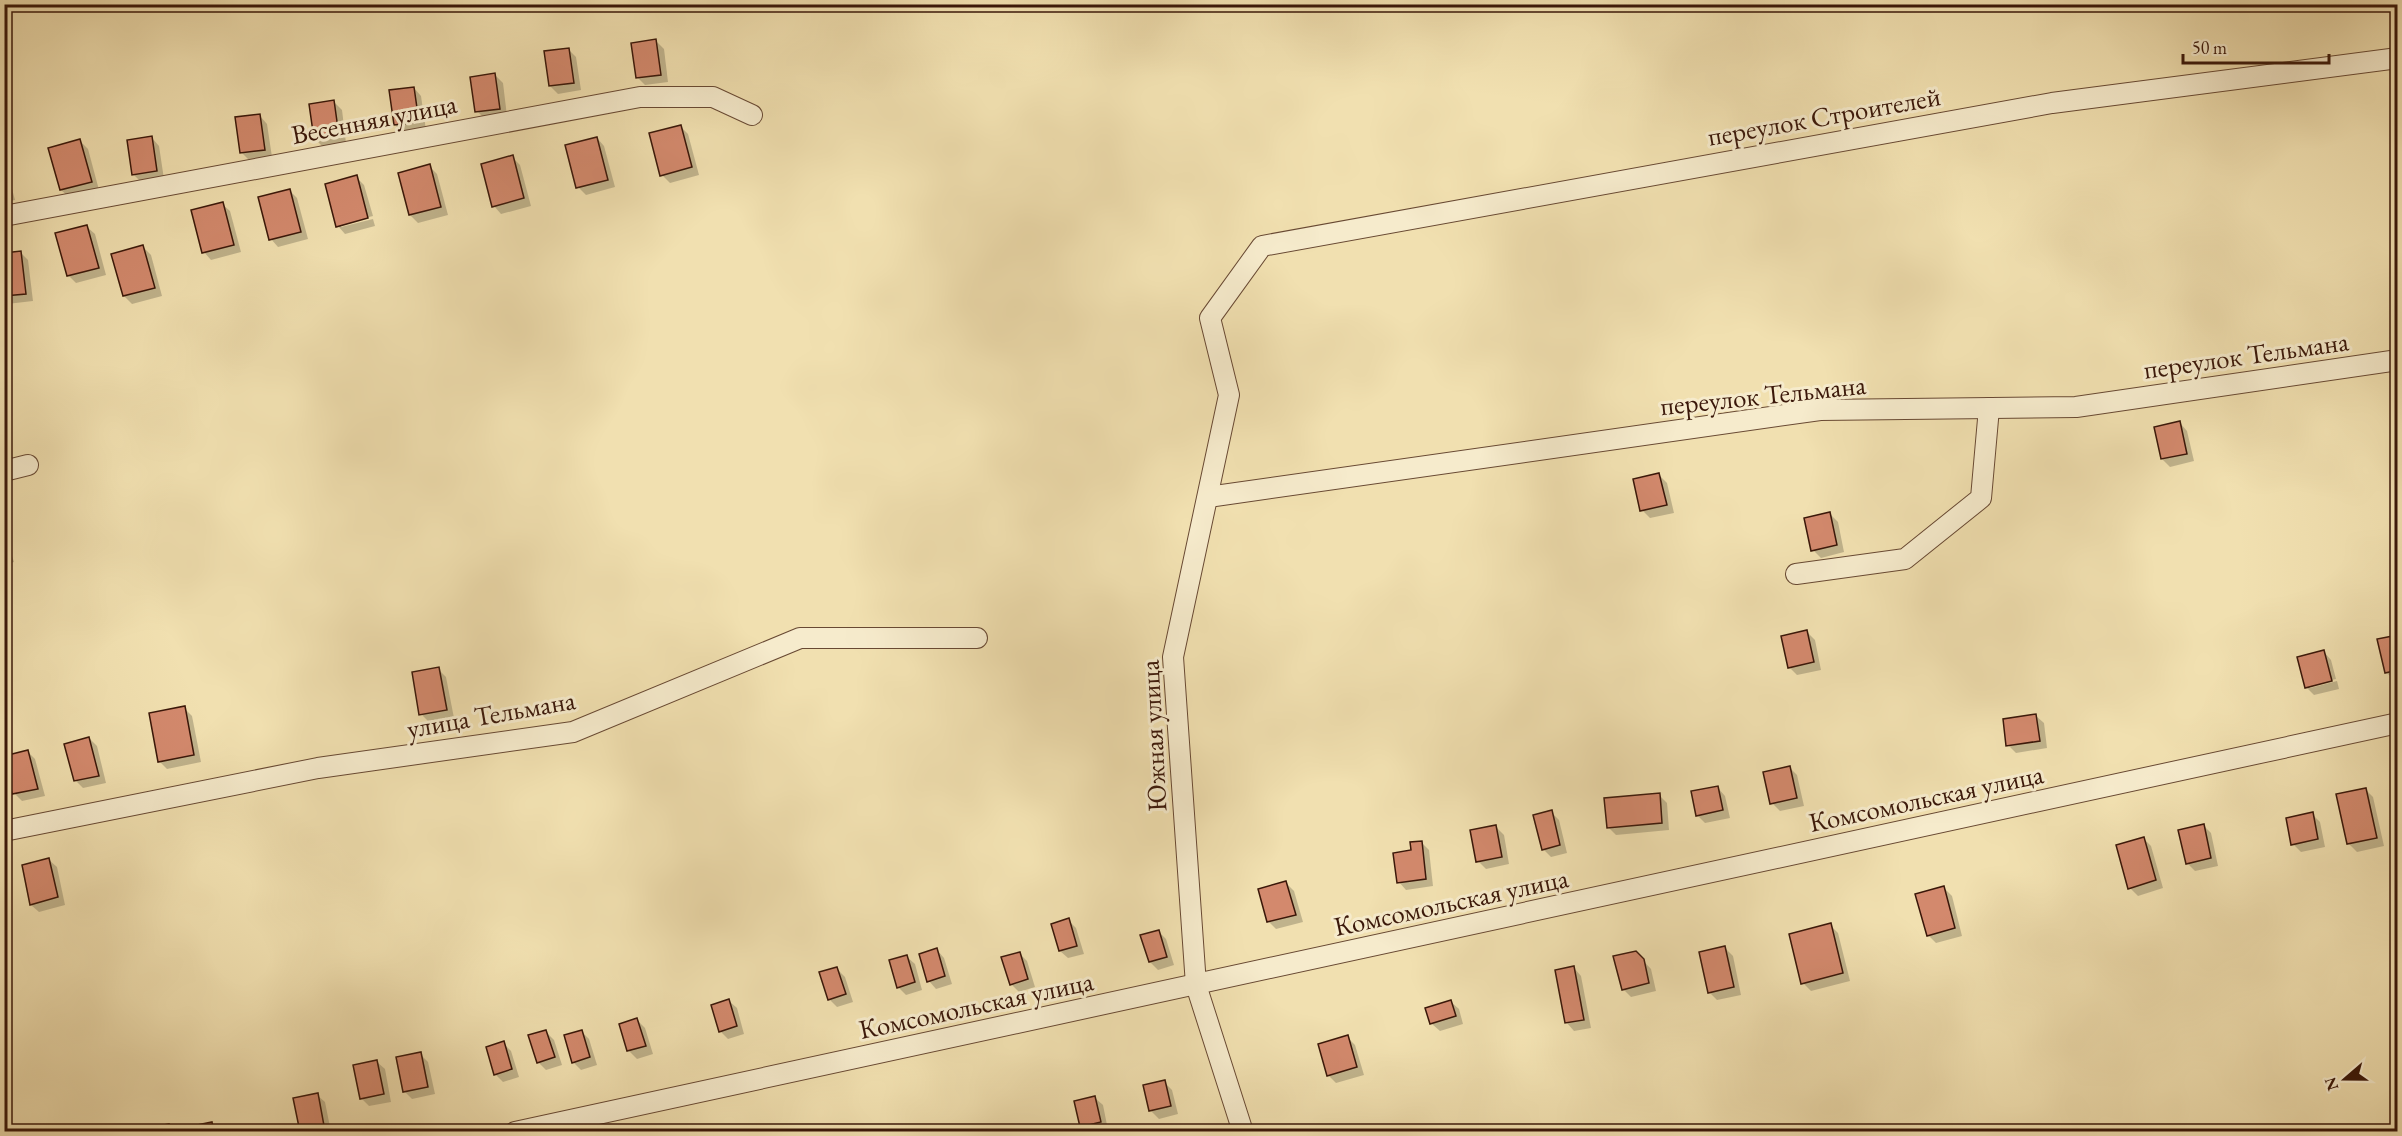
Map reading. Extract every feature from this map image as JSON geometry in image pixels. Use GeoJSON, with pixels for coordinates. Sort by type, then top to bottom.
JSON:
{"type":"FeatureCollection","features":[{"type":"Feature","properties":{"kind":"street","name":"переулок Строителей"},"geometry":{"type":"LineString","coordinates":[[1262,246],[2052,102],[2397,58]]}},
{"type":"Feature","properties":{"kind":"street","name":"Весенняя улица"},"geometry":{"type":"LineString","coordinates":[[4,216],[640,97],[713,97],[752,116]]}},
{"type":"Feature","properties":{"kind":"street","name":"Южная улица"},"geometry":{"type":"LineString","coordinates":[[1243,1131],[1196,985],[1173,657],[1229,395],[1210,318],[1262,246]]}},
{"type":"Feature","properties":{"kind":"street","name":"переулок Тельмана"},"geometry":{"type":"LineString","coordinates":[[1208,497],[1821,410],[2076,407],[2397,360]]}},
{"type":"Feature","properties":{"kind":"street"},"geometry":{"type":"LineString","coordinates":[[1796,574],[1905,559],[1981,498],[1989,408]]}},
{"type":"Feature","properties":{"kind":"street"},"geometry":{"type":"LineString","coordinates":[[4,471],[28,465]]}},
{"type":"Feature","properties":{"kind":"street","name":"улица Тельмана"},"geometry":{"type":"LineString","coordinates":[[4,831],[318,768],[573,732],[800,638],[976,638]]}},
{"type":"Feature","properties":{"kind":"street","name":"Комсомольская улица"},"geometry":{"type":"LineString","coordinates":[[515,1131],[2397,723]]}},
{"type":"Feature","properties":{"kind":"building"},"geometry":{"type":"Polygon","coordinates":[[[656,39],[661,75],[636,78],[631,43],[656,39]]]}},
{"type":"Feature","properties":{"kind":"building"},"geometry":{"type":"Polygon","coordinates":[[[569,48],[574,83],[549,86],[544,51],[569,48]]]}},
{"type":"Feature","properties":{"kind":"building"},"geometry":{"type":"Polygon","coordinates":[[[495,73],[500,109],[475,112],[470,77],[495,73]]]}},
{"type":"Feature","properties":{"kind":"building"},"geometry":{"type":"Polygon","coordinates":[[[414,87],[419,122],[394,125],[389,90],[414,87]]]}},
{"type":"Feature","properties":{"kind":"building"},"geometry":{"type":"Polygon","coordinates":[[[334,100],[339,136],[314,139],[309,104],[334,100]]]}},
{"type":"Feature","properties":{"kind":"building"},"geometry":{"type":"Polygon","coordinates":[[[260,114],[265,150],[240,153],[235,117],[260,114]]]}},
{"type":"Feature","properties":{"kind":"building"},"geometry":{"type":"Polygon","coordinates":[[[681,125],[692,167],[660,176],[649,133],[681,125]]]}},
{"type":"Feature","properties":{"kind":"building"},"geometry":{"type":"Polygon","coordinates":[[[152,136],[157,171],[132,175],[127,140],[152,136]]]}},
{"type":"Feature","properties":{"kind":"building"},"geometry":{"type":"Polygon","coordinates":[[[597,137],[608,180],[576,188],[565,145],[597,137]]]}},
{"type":"Feature","properties":{"kind":"building"},"geometry":{"type":"Polygon","coordinates":[[[80,139],[92,182],[60,190],[48,148],[80,139]]]}},
{"type":"Feature","properties":{"kind":"building"},"geometry":{"type":"Polygon","coordinates":[[[513,155],[524,198],[492,207],[481,164],[513,155]]]}},
{"type":"Feature","properties":{"kind":"building"},"geometry":{"type":"Polygon","coordinates":[[[430,164],[441,207],[409,215],[398,173],[430,164]]]}},
{"type":"Feature","properties":{"kind":"building"},"geometry":{"type":"Polygon","coordinates":[[[357,175],[368,218],[336,227],[325,184],[357,175]]]}},
{"type":"Feature","properties":{"kind":"building"},"geometry":{"type":"Polygon","coordinates":[[[290,189],[301,232],[269,240],[258,197],[290,189]]]}},
{"type":"Feature","properties":{"kind":"building"},"geometry":{"type":"Polygon","coordinates":[[[223,202],[234,245],[202,253],[191,210],[223,202]]]}},
{"type":"Feature","properties":{"kind":"building"},"geometry":{"type":"Polygon","coordinates":[[[87,225],[99,268],[67,276],[55,233],[87,225]]]}},
{"type":"Feature","properties":{"kind":"building"},"geometry":{"type":"Polygon","coordinates":[[[143,245],[155,288],[123,296],[111,254],[143,245]]]}},
{"type":"Feature","properties":{"kind":"building"},"geometry":{"type":"Polygon","coordinates":[[[21,251],[26,294],[4,296],[4,253],[21,251]]]}},
{"type":"Feature","properties":{"kind":"building"},"geometry":{"type":"Polygon","coordinates":[[[2180,421],[2187,454],[2161,459],[2154,427],[2180,421]]]}},
{"type":"Feature","properties":{"kind":"building"},"geometry":{"type":"Polygon","coordinates":[[[1659,473],[1667,505],[1640,511],[1633,479],[1659,473]]]}},
{"type":"Feature","properties":{"kind":"building"},"geometry":{"type":"Polygon","coordinates":[[[1830,512],[1837,545],[1811,551],[1804,518],[1830,512]]]}},
{"type":"Feature","properties":{"kind":"building"},"geometry":{"type":"Polygon","coordinates":[[[1807,630],[1814,662],[1788,668],[1781,636],[1807,630]]]}},
{"type":"Feature","properties":{"kind":"building"},"geometry":{"type":"Polygon","coordinates":[[[2398,635],[2398,670],[2385,673],[2377,639],[2398,635]]]}},
{"type":"Feature","properties":{"kind":"building"},"geometry":{"type":"Polygon","coordinates":[[[2324,650],[2332,681],[2305,688],[2297,657],[2324,650]]]}},
{"type":"Feature","properties":{"kind":"building"},"geometry":{"type":"Polygon","coordinates":[[[439,667],[447,710],[419,715],[412,672],[439,667]]]}},
{"type":"Feature","properties":{"kind":"building"},"geometry":{"type":"Polygon","coordinates":[[[185,706],[194,755],[158,762],[149,713],[185,706]]]}},
{"type":"Feature","properties":{"kind":"building"},"geometry":{"type":"Polygon","coordinates":[[[2036,714],[2040,741],[2006,746],[2003,719],[2036,714]]]}},
{"type":"Feature","properties":{"kind":"building"},"geometry":{"type":"Polygon","coordinates":[[[89,737],[99,776],[74,781],[64,744],[89,737]]]}},
{"type":"Feature","properties":{"kind":"building"},"geometry":{"type":"Polygon","coordinates":[[[28,750],[38,789],[12,794],[4,756],[28,750]]]}},
{"type":"Feature","properties":{"kind":"building"},"geometry":{"type":"Polygon","coordinates":[[[1790,766],[1797,798],[1770,804],[1763,772],[1790,766]]]}},
{"type":"Feature","properties":{"kind":"building"},"geometry":{"type":"Polygon","coordinates":[[[1718,786],[1723,810],[1696,816],[1691,791],[1718,786]]]}},
{"type":"Feature","properties":{"kind":"building"},"geometry":{"type":"Polygon","coordinates":[[[2366,788],[2377,838],[2347,844],[2336,794],[2366,788]]]}},
{"type":"Feature","properties":{"kind":"building"},"geometry":{"type":"Polygon","coordinates":[[[1660,793],[1662,823],[1607,828],[1604,798],[1660,793]]]}},
{"type":"Feature","properties":{"kind":"building"},"geometry":{"type":"Polygon","coordinates":[[[1552,810],[1560,845],[1542,850],[1533,815],[1552,810]]]}},
{"type":"Feature","properties":{"kind":"building"},"geometry":{"type":"Polygon","coordinates":[[[2313,812],[2318,839],[2291,845],[2286,818],[2313,812]]]}},
{"type":"Feature","properties":{"kind":"building"},"geometry":{"type":"Polygon","coordinates":[[[2204,824],[2211,858],[2186,864],[2178,830],[2204,824]]]}},
{"type":"Feature","properties":{"kind":"building"},"geometry":{"type":"Polygon","coordinates":[[[1496,825],[1502,857],[1476,862],[1470,830],[1496,825]]]}},
{"type":"Feature","properties":{"kind":"building"},"geometry":{"type":"Polygon","coordinates":[[[2144,837],[2156,880],[2128,889],[2116,845],[2144,837]]]}},
{"type":"Feature","properties":{"kind":"building"},"geometry":{"type":"Polygon","coordinates":[[[1422,841],[1426,879],[1397,883],[1393,853],[1411,850],[1410,842],[1422,841]]]}},
{"type":"Feature","properties":{"kind":"building"},"geometry":{"type":"Polygon","coordinates":[[[49,858],[58,897],[30,905],[22,865],[49,858]]]}},
{"type":"Feature","properties":{"kind":"building"},"geometry":{"type":"Polygon","coordinates":[[[1286,881],[1296,915],[1267,922],[1258,889],[1286,881]]]}},
{"type":"Feature","properties":{"kind":"building"},"geometry":{"type":"Polygon","coordinates":[[[1944,886],[1955,928],[1927,936],[1915,894],[1944,886]]]}},
{"type":"Feature","properties":{"kind":"building"},"geometry":{"type":"Polygon","coordinates":[[[1069,918],[1077,946],[1059,951],[1051,924],[1069,918]]]}},
{"type":"Feature","properties":{"kind":"building"},"geometry":{"type":"Polygon","coordinates":[[[1831,923],[1843,973],[1801,984],[1789,934],[1831,923]]]}},
{"type":"Feature","properties":{"kind":"building"},"geometry":{"type":"Polygon","coordinates":[[[1159,930],[1167,957],[1149,962],[1140,935],[1159,930]]]}},
{"type":"Feature","properties":{"kind":"building"},"geometry":{"type":"Polygon","coordinates":[[[1725,946],[1734,987],[1708,993],[1699,952],[1725,946]]]}},
{"type":"Feature","properties":{"kind":"building"},"geometry":{"type":"Polygon","coordinates":[[[937,948],[945,976],[927,982],[919,954],[937,948]]]}},
{"type":"Feature","properties":{"kind":"building"},"geometry":{"type":"Polygon","coordinates":[[[1636,951],[1644,959],[1649,983],[1622,990],[1613,956],[1636,951]]]}},
{"type":"Feature","properties":{"kind":"building"},"geometry":{"type":"Polygon","coordinates":[[[1020,952],[1028,979],[1010,985],[1001,957],[1020,952]]]}},
{"type":"Feature","properties":{"kind":"building"},"geometry":{"type":"Polygon","coordinates":[[[907,955],[915,982],[897,988],[889,960],[907,955]]]}},
{"type":"Feature","properties":{"kind":"building"},"geometry":{"type":"Polygon","coordinates":[[[1574,966],[1584,1020],[1565,1023],[1555,970],[1574,966]]]}},
{"type":"Feature","properties":{"kind":"building"},"geometry":{"type":"Polygon","coordinates":[[[837,967],[846,994],[828,1000],[819,972],[837,967]]]}},
{"type":"Feature","properties":{"kind":"building"},"geometry":{"type":"Polygon","coordinates":[[[729,999],[737,1026],[719,1032],[711,1005],[729,999]]]}},
{"type":"Feature","properties":{"kind":"building"},"geometry":{"type":"Polygon","coordinates":[[[1451,1000],[1456,1016],[1430,1024],[1425,1008],[1451,1000]]]}},
{"type":"Feature","properties":{"kind":"building"},"geometry":{"type":"Polygon","coordinates":[[[637,1018],[646,1046],[627,1051],[619,1024],[637,1018]]]}},
{"type":"Feature","properties":{"kind":"building"},"geometry":{"type":"Polygon","coordinates":[[[546,1030],[555,1057],[537,1063],[528,1035],[546,1030]]]}},
{"type":"Feature","properties":{"kind":"building"},"geometry":{"type":"Polygon","coordinates":[[[582,1030],[590,1057],[572,1063],[564,1035],[582,1030]]]}},
{"type":"Feature","properties":{"kind":"building"},"geometry":{"type":"Polygon","coordinates":[[[1348,1035],[1357,1067],[1327,1076],[1318,1044],[1348,1035]]]}},
{"type":"Feature","properties":{"kind":"building"},"geometry":{"type":"Polygon","coordinates":[[[504,1041],[512,1069],[494,1075],[486,1047],[504,1041]]]}},
{"type":"Feature","properties":{"kind":"building"},"geometry":{"type":"Polygon","coordinates":[[[421,1052],[428,1087],[403,1092],[396,1057],[421,1052]]]}},
{"type":"Feature","properties":{"kind":"building"},"geometry":{"type":"Polygon","coordinates":[[[377,1060],[384,1094],[360,1099],[353,1065],[377,1060]]]}},
{"type":"Feature","properties":{"kind":"building"},"geometry":{"type":"Polygon","coordinates":[[[1165,1080],[1171,1106],[1149,1111],[1143,1085],[1165,1080]]]}},
{"type":"Feature","properties":{"kind":"building"},"geometry":{"type":"Polygon","coordinates":[[[318,1093],[325,1131],[300,1132],[293,1098],[318,1093]]]}},
{"type":"Feature","properties":{"kind":"building"},"geometry":{"type":"Polygon","coordinates":[[[1095,1096],[1101,1122],[1080,1127],[1074,1101],[1095,1096]]]}},
{"type":"Feature","properties":{"kind":"building"},"geometry":{"type":"Polygon","coordinates":[[[212,1122],[214,1132],[188,1132],[187,1127],[212,1122]]]}},
{"type":"Feature","properties":{"kind":"building"},"geometry":{"type":"Polygon","coordinates":[[[169,1124],[170,1132],[145,1132],[144,1129],[169,1124]]]}}]}
